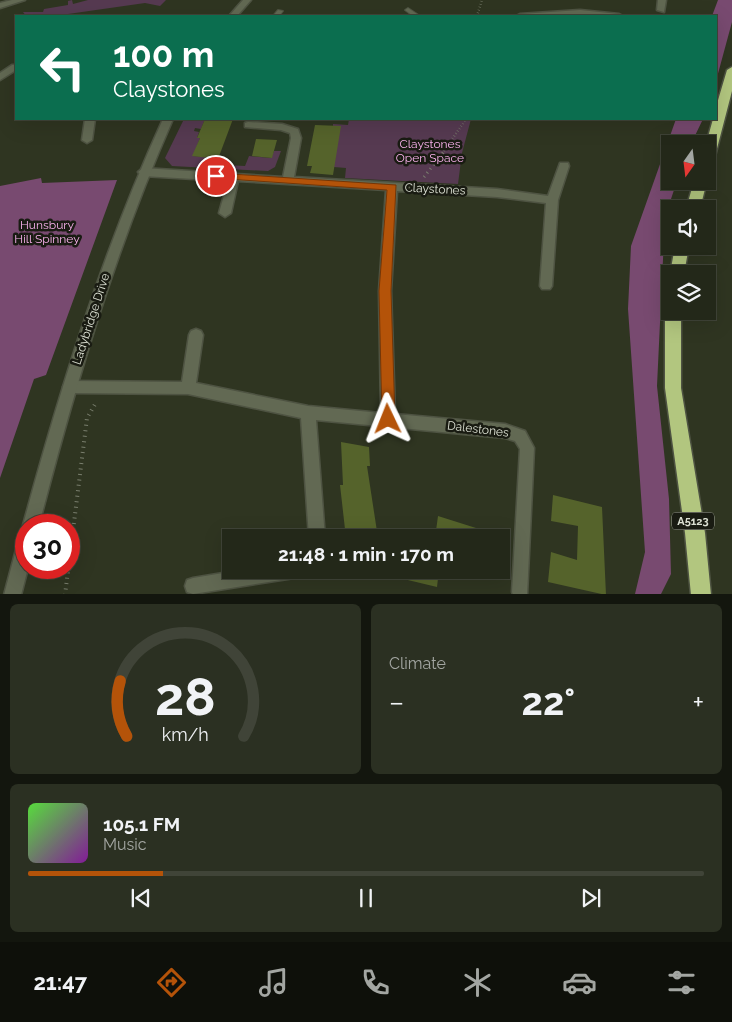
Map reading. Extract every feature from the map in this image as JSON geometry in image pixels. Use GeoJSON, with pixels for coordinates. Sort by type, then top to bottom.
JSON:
{"type":"FeatureCollection","features":[{"type":"Feature","properties":{"kind":"highway"},"geometry":{"type":"LineString","coordinates":[[715,135],[732,70]]}},
{"type":"Feature","properties":{"kind":"highway","name":"A5123"},"geometry":{"type":"LineString","coordinates":[[673,320],[673,388],[695,533],[701,594]]}},
{"type":"Feature","properties":{"kind":"street"},"geometry":{"type":"LineString","coordinates":[[0,6],[22,0]]}},
{"type":"Feature","properties":{"kind":"street"},"geometry":{"type":"LineString","coordinates":[[234,15],[247,0]]}},
{"type":"Feature","properties":{"kind":"street"},"geometry":{"type":"LineString","coordinates":[[661,10],[662,0]]}},
{"type":"Feature","properties":{"kind":"street"},"geometry":{"type":"LineString","coordinates":[[535,15],[580,12],[608,15]]}},
{"type":"Feature","properties":{"kind":"street"},"geometry":{"type":"LineString","coordinates":[[0,77],[15,67]]}},
{"type":"Feature","properties":{"kind":"street"},"geometry":{"type":"LineString","coordinates":[[87,140],[90,120]]}},
{"type":"Feature","properties":{"kind":"street","name":"Ladybridge Drive"},"geometry":{"type":"LineString","coordinates":[[34,514],[70,386],[123,220],[168,120]]}},
{"type":"Feature","properties":{"kind":"street"},"geometry":{"type":"LineString","coordinates":[[248,125],[282,127],[294,131],[296,138],[288,180]]}},
{"type":"Feature","properties":{"kind":"street"},"geometry":{"type":"LineString","coordinates":[[546,286],[552,200],[564,166]]}},
{"type":"Feature","properties":{"kind":"street","name":"Claystones"},"geometry":{"type":"LineString","coordinates":[[143,172],[498,193],[552,200]]}},
{"type":"Feature","properties":{"kind":"street"},"geometry":{"type":"LineString","coordinates":[[225,213],[234,177]]}},
{"type":"Feature","properties":{"kind":"street"},"geometry":{"type":"LineString","coordinates":[[388,419],[385,291],[392,187]]}},
{"type":"Feature","properties":{"kind":"street"},"geometry":{"type":"LineString","coordinates":[[188,388],[196,335]]}},
{"type":"Feature","properties":{"kind":"street","name":"Dalestones"},"geometry":{"type":"LineString","coordinates":[[70,386],[188,388],[308,413],[505,431],[520,436],[527,448],[520,592]]}},
{"type":"Feature","properties":{"kind":"street"},"geometry":{"type":"LineString","coordinates":[[308,413],[316,529]]}},
{"type":"Feature","properties":{"kind":"street"},"geometry":{"type":"LineString","coordinates":[[12,594],[16,579]]}},
{"type":"Feature","properties":{"kind":"street"},"geometry":{"type":"LineString","coordinates":[[193,586],[237,579]]}},
{"type":"Feature","properties":{"kind":"lane"},"geometry":{"type":"LineString","coordinates":[[408,10],[416,15]]}},
{"type":"Feature","properties":{"kind":"path"},"geometry":{"type":"LineString","coordinates":[[477,15],[482,0]]}},
{"type":"Feature","properties":{"kind":"path"},"geometry":{"type":"LineString","coordinates":[[424,189],[424,175],[460,130],[465,120]]}},
{"type":"Feature","properties":{"kind":"path"},"geometry":{"type":"LineString","coordinates":[[65,594],[88,418],[104,387]]}},
{"type":"Feature","properties":{"kind":"green space"},"geometry":{"type":"Polygon","coordinates":[[[72,0],[73,4],[88,0],[166,0],[160,6],[145,3],[61,15],[25,15],[23,12],[43,12],[44,9],[68,5],[68,1],[72,0]]]}},
{"type":"Feature","properties":{"kind":"green space"},"geometry":{"type":"Polygon","coordinates":[[[718,0],[732,0],[732,22],[717,77],[717,15],[712,15],[718,0]]]}},
{"type":"Feature","properties":{"kind":"green space"},"geometry":{"type":"Polygon","coordinates":[[[184,120],[205,120],[201,129],[195,128],[194,131],[199,132],[197,138],[200,138],[193,156],[226,159],[225,165],[245,166],[249,156],[271,158],[274,151],[281,151],[275,167],[268,171],[172,166],[165,158],[184,120]]]}},
{"type":"Feature","properties":{"kind":"green space","name":"Claystones Open Space"},"geometry":{"type":"Polygon","coordinates":[[[349,120],[471,120],[462,153],[458,184],[345,178],[346,168],[334,167],[333,124],[348,125],[349,120]]]}},
{"type":"Feature","properties":{"kind":"green space"},"geometry":{"type":"Polygon","coordinates":[[[676,120],[703,120],[695,135],[670,135],[676,120]]]}},
{"type":"Feature","properties":{"kind":"green space"},"geometry":{"type":"Polygon","coordinates":[[[661,161],[661,190],[674,190],[671,200],[661,200],[661,255],[663,255],[663,265],[661,265],[657,386],[669,499],[671,574],[661,594],[635,594],[645,552],[628,309],[631,246],[661,161]]]}},
{"type":"Feature","properties":{"kind":"green space","name":"Hunsbury Hill Spinney"},"geometry":{"type":"Polygon","coordinates":[[[41,178],[42,183],[117,180],[46,375],[34,379],[0,478],[0,186],[41,178]]]}},
{"type":"Feature","properties":{"kind":"building"},"geometry":{"type":"Polygon","coordinates":[[[205,120],[233,120],[218,159],[192,156],[200,138],[197,138],[205,120]]]}},
{"type":"Feature","properties":{"kind":"building"},"geometry":{"type":"Polygon","coordinates":[[[315,125],[341,126],[333,175],[310,173],[312,166],[307,166],[315,125]]]}},
{"type":"Feature","properties":{"kind":"building"},"geometry":{"type":"Polygon","coordinates":[[[256,139],[277,140],[272,158],[252,156],[256,139]]]}},
{"type":"Feature","properties":{"kind":"building"},"geometry":{"type":"Polygon","coordinates":[[[341,442],[369,447],[370,466],[367,466],[377,529],[345,529],[340,485],[343,485],[341,442]]]}},
{"type":"Feature","properties":{"kind":"building"},"geometry":{"type":"Polygon","coordinates":[[[553,495],[602,507],[606,594],[548,582],[551,552],[577,560],[578,526],[551,521],[553,495]]]}},
{"type":"Feature","properties":{"kind":"building"},"geometry":{"type":"Polygon","coordinates":[[[438,516],[479,529],[436,529],[438,516]]]}},
{"type":"Feature","properties":{"kind":"building"},"geometry":{"type":"Polygon","coordinates":[[[404,579],[438,579],[437,587],[404,579]]]}},
{"type":"Feature","properties":{"kind":"route"},"geometry":{"type":"LineString","coordinates":[[216,176],[392,187],[385,291],[388,419]]}}]}
